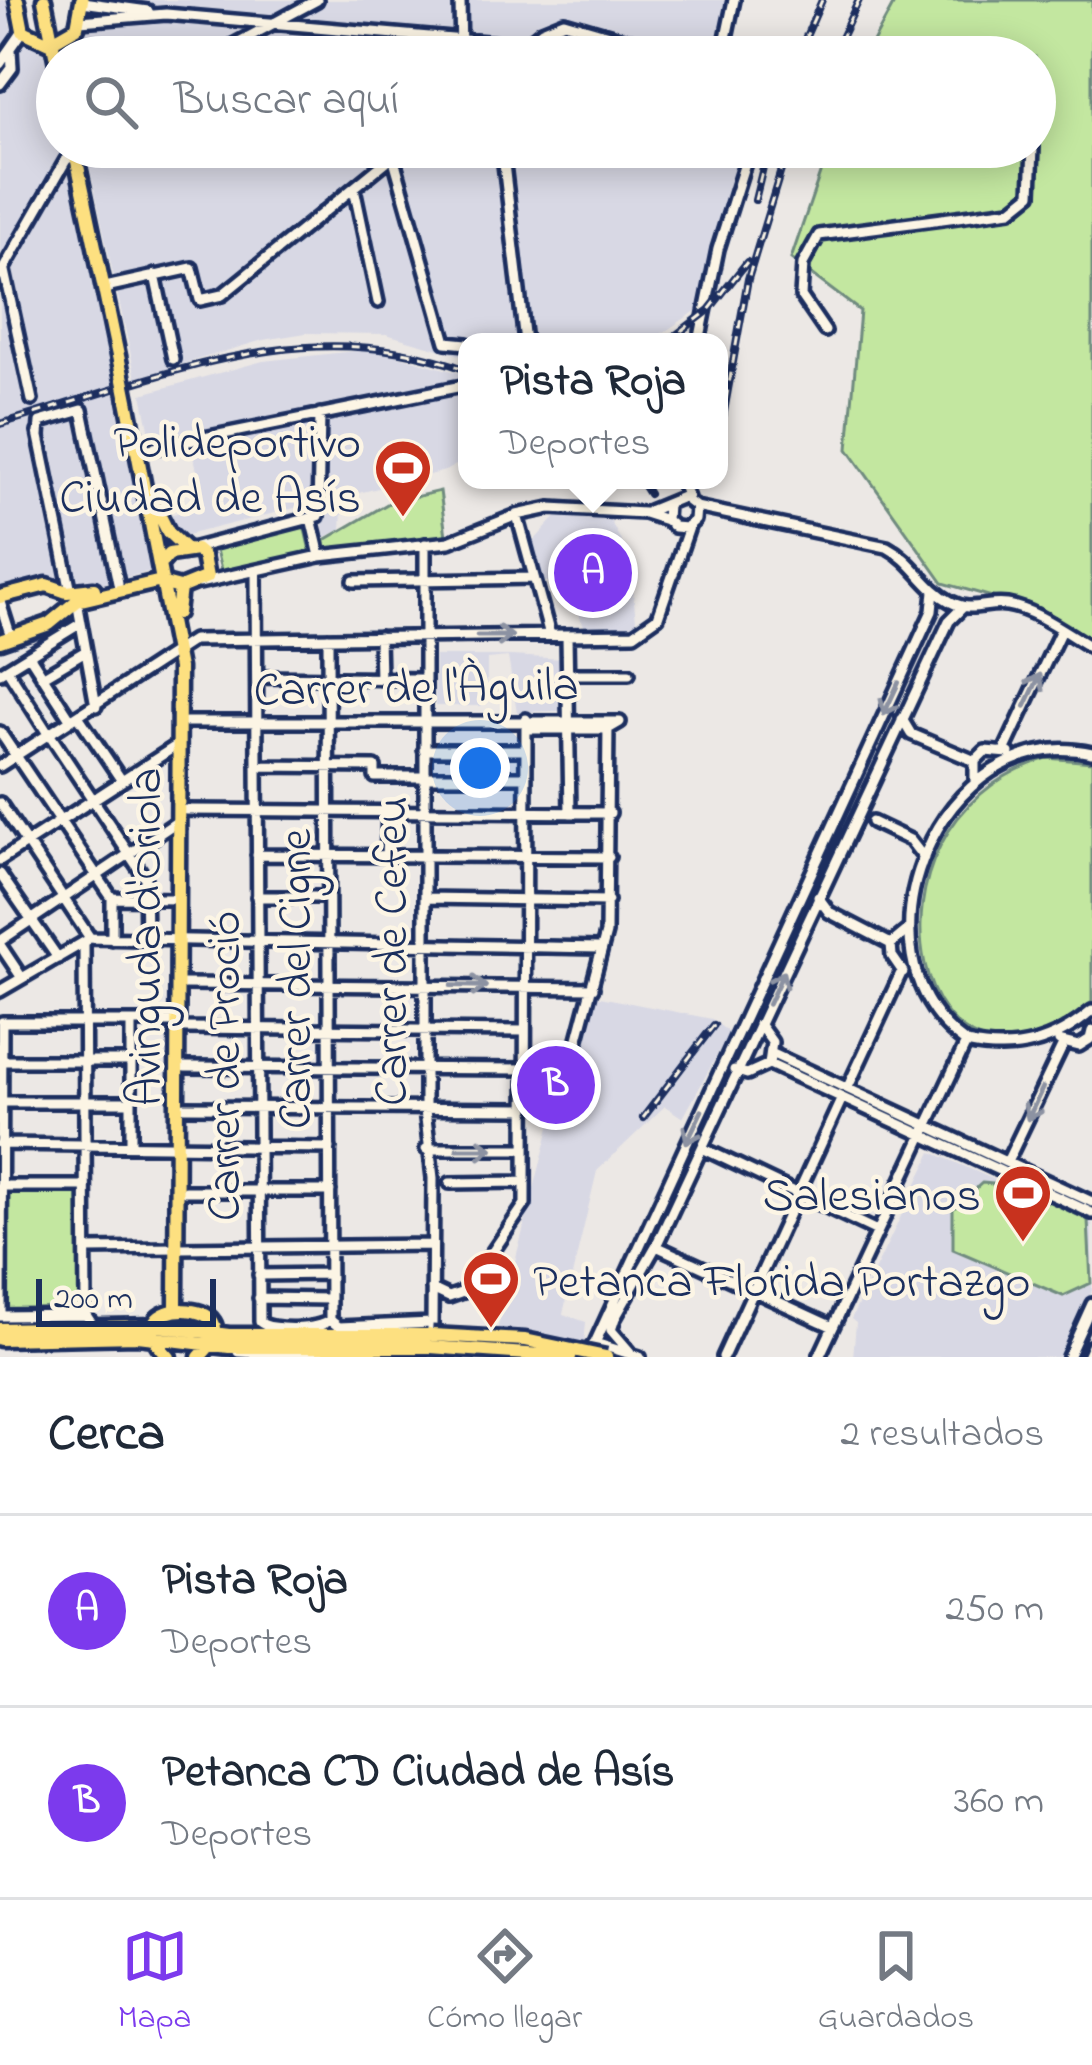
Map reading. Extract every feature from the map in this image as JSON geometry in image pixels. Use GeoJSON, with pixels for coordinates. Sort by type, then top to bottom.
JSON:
{"type":"FeatureCollection","features":[{"type":"Feature","properties":{"kind":"main road"},"geometry":{"type":"LineString","coordinates":[[47,0],[55,36]]}},
{"type":"Feature","properties":{"kind":"main road"},"geometry":{"type":"LineString","coordinates":[[62,36],[80,22],[82,1]]}},
{"type":"Feature","properties":{"kind":"main road"},"geometry":{"type":"LineString","coordinates":[[12,22],[16,3]]}},
{"type":"Feature","properties":{"kind":"main road"},"geometry":{"type":"LineString","coordinates":[[0,600],[53,586],[73,600],[199,583],[206,577],[206,564],[159,517],[81,168]]}},
{"type":"Feature","properties":{"kind":"main road","name":"Avinguda d'Oriola"},"geometry":{"type":"LineString","coordinates":[[130,399],[162,565],[173,586],[182,816],[181,1246],[184,1292],[191,1307]]}},
{"type":"Feature","properties":{"kind":"main road"},"geometry":{"type":"LineString","coordinates":[[5,639],[49,624],[73,600],[189,550]]}},
{"type":"Feature","properties":{"kind":"main road","name":"Avinguda d'Oriola"},"geometry":{"type":"LineString","coordinates":[[176,1307],[185,1191],[184,985],[178,898],[186,722],[177,652]]}},
{"type":"Feature","properties":{"kind":"main road"},"geometry":{"type":"LineString","coordinates":[[0,1339],[157,1331],[176,1307],[191,1307],[206,1318],[212,1346]]}},
{"type":"Feature","properties":{"kind":"main road"},"geometry":{"type":"LineString","coordinates":[[0,1329],[90,1321],[157,1331],[212,1346],[404,1341],[570,1357]]}},
{"type":"Feature","properties":{"kind":"main road"},"geometry":{"type":"LineString","coordinates":[[157,1331],[167,1356]]}},
{"type":"Feature","properties":{"kind":"main road"},"geometry":{"type":"LineString","coordinates":[[429,1344],[525,1340],[606,1357]]}},
{"type":"Feature","properties":{"kind":"main road"},"geometry":{"type":"LineString","coordinates":[[199,1357],[212,1346]]}},
{"type":"Feature","properties":{"kind":"street"},"geometry":{"type":"LineString","coordinates":[[252,36],[317,0]]}},
{"type":"Feature","properties":{"kind":"street"},"geometry":{"type":"LineString","coordinates":[[458,36],[460,0]]}},
{"type":"Feature","properties":{"kind":"street"},"geometry":{"type":"LineString","coordinates":[[726,36],[734,0]]}},
{"type":"Feature","properties":{"kind":"street"},"geometry":{"type":"LineString","coordinates":[[82,1],[166,14],[421,36]]}},
{"type":"Feature","properties":{"kind":"street"},"geometry":{"type":"LineString","coordinates":[[80,22],[166,14]]}},
{"type":"Feature","properties":{"kind":"street"},"geometry":{"type":"LineString","coordinates":[[0,84],[12,68],[12,22]]}},
{"type":"Feature","properties":{"kind":"street"},"geometry":{"type":"LineString","coordinates":[[535,36],[553,24],[621,36]]}},
{"type":"Feature","properties":{"kind":"street"},"geometry":{"type":"LineString","coordinates":[[579,26],[584,36]]}},
{"type":"Feature","properties":{"kind":"street"},"geometry":{"type":"LineString","coordinates":[[0,64],[11,50]]}},
{"type":"Feature","properties":{"kind":"street"},"geometry":{"type":"LineString","coordinates":[[32,400],[2,273],[61,168]]}},
{"type":"Feature","properties":{"kind":"street"},"geometry":{"type":"LineString","coordinates":[[107,290],[192,268],[200,300],[222,295],[378,168]]}},
{"type":"Feature","properties":{"kind":"street"},"geometry":{"type":"LineString","coordinates":[[396,168],[446,342],[458,343]]}},
{"type":"Feature","properties":{"kind":"street"},"geometry":{"type":"LineString","coordinates":[[504,168],[524,333]]}},
{"type":"Feature","properties":{"kind":"street"},"geometry":{"type":"LineString","coordinates":[[701,333],[743,168]]}},
{"type":"Feature","properties":{"kind":"street"},"geometry":{"type":"LineString","coordinates":[[825,331],[801,296],[803,264],[819,235],[1011,210],[1031,194],[1032,168]]}},
{"type":"Feature","properties":{"kind":"street"},"geometry":{"type":"LineString","coordinates":[[354,188],[378,302]]}},
{"type":"Feature","properties":{"kind":"street"},"geometry":{"type":"LineString","coordinates":[[155,275],[173,358]]}},
{"type":"Feature","properties":{"kind":"street"},"geometry":{"type":"LineString","coordinates":[[144,450],[458,387]]}},
{"type":"Feature","properties":{"kind":"street"},"geometry":{"type":"LineString","coordinates":[[95,704],[40,422],[82,410],[118,584]]}},
{"type":"Feature","properties":{"kind":"street"},"geometry":{"type":"LineString","coordinates":[[189,550],[318,516],[320,414]]}},
{"type":"Feature","properties":{"kind":"street"},"geometry":{"type":"LineString","coordinates":[[676,489],[670,502],[670,524],[681,548]]}},
{"type":"Feature","properties":{"kind":"street"},"geometry":{"type":"LineString","coordinates":[[0,764],[177,652],[256,640],[640,632],[662,608],[691,525],[692,503],[685,489]]}},
{"type":"Feature","properties":{"kind":"street"},"geometry":{"type":"LineString","coordinates":[[644,513],[670,502],[692,503],[720,515],[887,547],[910,559],[934,592],[963,608]]}},
{"type":"Feature","properties":{"kind":"street"},"geometry":{"type":"LineString","coordinates":[[199,583],[320,556],[469,537],[517,515],[573,507],[644,513],[670,524],[691,525],[720,515]]}},
{"type":"Feature","properties":{"kind":"street"},"geometry":{"type":"LineString","coordinates":[[517,515],[550,635]]}},
{"type":"Feature","properties":{"kind":"street"},"geometry":{"type":"LineString","coordinates":[[311,518],[320,556]]}},
{"type":"Feature","properties":{"kind":"street","name":"Carrer de Cefeu"},"geometry":{"type":"LineString","coordinates":[[424,544],[425,1109],[426,1149],[433,1178],[429,1344]]}},
{"type":"Feature","properties":{"kind":"street","name":"Carrer de Proció"},"geometry":{"type":"LineString","coordinates":[[256,571],[260,1322],[264,1328],[322,1328],[330,1320]]}},
{"type":"Feature","properties":{"kind":"street"},"geometry":{"type":"LineString","coordinates":[[53,586],[65,585],[67,574]]}},
{"type":"Feature","properties":{"kind":"street"},"geometry":{"type":"LineString","coordinates":[[354,581],[534,578]]}},
{"type":"Feature","properties":{"kind":"street"},"geometry":{"type":"LineString","coordinates":[[583,1357],[595,1343],[932,611],[934,592]]}},
{"type":"Feature","properties":{"kind":"street"},"geometry":{"type":"LineString","coordinates":[[0,600],[5,639]]}},
{"type":"Feature","properties":{"kind":"street"},"geometry":{"type":"LineString","coordinates":[[636,1355],[611,1330],[656,1246],[952,615],[963,608],[1008,605],[1092,648]]}},
{"type":"Feature","properties":{"kind":"street"},"geometry":{"type":"LineString","coordinates":[[78,625],[4,671],[145,878],[146,940]]}},
{"type":"Feature","properties":{"kind":"street"},"geometry":{"type":"LineString","coordinates":[[1061,630],[1009,753],[976,783],[930,842],[908,930],[923,999],[966,1043],[1011,1048],[1059,1041],[1078,1046],[1092,1032],[1091,1012]]}},
{"type":"Feature","properties":{"kind":"street"},"geometry":{"type":"LineString","coordinates":[[567,636],[570,813]]}},
{"type":"Feature","properties":{"kind":"street"},"geometry":{"type":"LineString","coordinates":[[380,637],[380,679]]}},
{"type":"Feature","properties":{"kind":"street","name":"Carrer del Cigne"},"geometry":{"type":"LineString","coordinates":[[328,638],[330,1320]]}},
{"type":"Feature","properties":{"kind":"street"},"geometry":{"type":"LineString","coordinates":[[42,676],[84,652]]}},
{"type":"Feature","properties":{"kind":"street"},"geometry":{"type":"LineString","coordinates":[[29,655],[120,778]]}},
{"type":"Feature","properties":{"kind":"street"},"geometry":{"type":"LineString","coordinates":[[568,674],[629,674]]}},
{"type":"Feature","properties":{"kind":"street"},"geometry":{"type":"LineString","coordinates":[[256,677],[424,679]]}},
{"type":"Feature","properties":{"kind":"street"},"geometry":{"type":"LineString","coordinates":[[902,719],[911,734],[975,761]]}},
{"type":"Feature","properties":{"kind":"street","name":"Carrer de l'Àguila"},"geometry":{"type":"LineString","coordinates":[[186,722],[606,724],[610,813]]}},
{"type":"Feature","properties":{"kind":"street"},"geometry":{"type":"LineString","coordinates":[[432,1289],[449,1298],[466,1291],[525,1204],[526,724]]}},
{"type":"Feature","properties":{"kind":"street"},"geometry":{"type":"LineString","coordinates":[[0,731],[112,898],[112,939]]}},
{"type":"Feature","properties":{"kind":"street"},"geometry":{"type":"LineString","coordinates":[[0,860],[179,744]]}},
{"type":"Feature","properties":{"kind":"street"},"geometry":{"type":"LineString","coordinates":[[424,750],[526,750]]}},
{"type":"Feature","properties":{"kind":"street"},"geometry":{"type":"LineString","coordinates":[[976,783],[975,761],[985,751],[1092,752]]}},
{"type":"Feature","properties":{"kind":"street"},"geometry":{"type":"LineString","coordinates":[[256,766],[375,767],[375,777],[526,777]]}},
{"type":"Feature","properties":{"kind":"street"},"geometry":{"type":"LineString","coordinates":[[0,803],[64,897],[87,940],[86,1022],[86,1102],[85,1144],[90,1321],[0,1316],[1,1020],[86,1022],[131,1022],[257,1029],[524,1031]]}},
{"type":"Feature","properties":{"kind":"street"},"geometry":{"type":"LineString","coordinates":[[861,806],[872,822]]}},
{"type":"Feature","properties":{"kind":"street"},"geometry":{"type":"LineString","coordinates":[[22,978],[0,943],[182,816],[257,810],[610,813],[606,933],[598,948],[593,988],[571,1065],[553,1063]]}},
{"type":"Feature","properties":{"kind":"street"},"geometry":{"type":"LineString","coordinates":[[386,856],[388,812]]}},
{"type":"Feature","properties":{"kind":"street"},"geometry":{"type":"LineString","coordinates":[[853,823],[872,822],[910,840],[930,842]]}},
{"type":"Feature","properties":{"kind":"street"},"geometry":{"type":"LineString","coordinates":[[910,840],[924,858]]}},
{"type":"Feature","properties":{"kind":"street"},"geometry":{"type":"LineString","coordinates":[[257,855],[609,857]]}},
{"type":"Feature","properties":{"kind":"street"},"geometry":{"type":"LineString","coordinates":[[0,874],[58,958]]}},
{"type":"Feature","properties":{"kind":"street"},"geometry":{"type":"LineString","coordinates":[[257,897],[328,897]]}},
{"type":"Feature","properties":{"kind":"street"},"geometry":{"type":"LineString","coordinates":[[818,897],[829,912],[891,944],[902,971],[915,977]]}},
{"type":"Feature","properties":{"kind":"street"},"geometry":{"type":"LineString","coordinates":[[112,898],[178,898]]}},
{"type":"Feature","properties":{"kind":"street"},"geometry":{"type":"LineString","coordinates":[[425,898],[608,901]]}},
{"type":"Feature","properties":{"kind":"street"},"geometry":{"type":"LineString","coordinates":[[891,944],[908,930]]}},
{"type":"Feature","properties":{"kind":"street"},"geometry":{"type":"LineString","coordinates":[[0,992],[87,940],[598,948]]}},
{"type":"Feature","properties":{"kind":"street"},"geometry":{"type":"LineString","coordinates":[[848,1087],[902,971]]}},
{"type":"Feature","properties":{"kind":"street"},"geometry":{"type":"LineString","coordinates":[[184,985],[593,988]]}},
{"type":"Feature","properties":{"kind":"street"},"geometry":{"type":"LineString","coordinates":[[1007,1162],[1059,1041],[1091,1012]]}},
{"type":"Feature","properties":{"kind":"street"},"geometry":{"type":"LineString","coordinates":[[743,1021],[760,1024],[769,1032],[771,1059]]}},
{"type":"Feature","properties":{"kind":"street"},"geometry":{"type":"LineString","coordinates":[[131,1022],[131,1143]]}},
{"type":"Feature","properties":{"kind":"street"},"geometry":{"type":"LineString","coordinates":[[819,1357],[966,1043]]}},
{"type":"Feature","properties":{"kind":"street"},"geometry":{"type":"LineString","coordinates":[[725,1062],[747,1074],[771,1059]]}},
{"type":"Feature","properties":{"kind":"street"},"geometry":{"type":"LineString","coordinates":[[771,1059],[848,1087],[1092,1213]]}},
{"type":"Feature","properties":{"kind":"street"},"geometry":{"type":"LineString","coordinates":[[771,1059],[842,1098],[1007,1162],[1092,1202]]}},
{"type":"Feature","properties":{"kind":"street"},"geometry":{"type":"LineString","coordinates":[[1,1061],[132,1061]]}},
{"type":"Feature","properties":{"kind":"street"},"geometry":{"type":"LineString","coordinates":[[185,1067],[524,1070]]}},
{"type":"Feature","properties":{"kind":"street"},"geometry":{"type":"LineString","coordinates":[[723,1357],[842,1098]]}},
{"type":"Feature","properties":{"kind":"street"},"geometry":{"type":"LineString","coordinates":[[0,1102],[131,1102]]}},
{"type":"Feature","properties":{"kind":"street"},"geometry":{"type":"LineString","coordinates":[[185,1107],[526,1109]]}},
{"type":"Feature","properties":{"kind":"street"},"geometry":{"type":"LineString","coordinates":[[0,1144],[330,1148]]}},
{"type":"Feature","properties":{"kind":"street"},"geometry":{"type":"LineString","coordinates":[[702,1148],[877,1231]]}},
{"type":"Feature","properties":{"kind":"street"},"geometry":{"type":"LineString","coordinates":[[426,1149],[524,1149]]}},
{"type":"Feature","properties":{"kind":"street"},"geometry":{"type":"LineString","coordinates":[[450,1184],[524,1182]]}},
{"type":"Feature","properties":{"kind":"street"},"geometry":{"type":"LineString","coordinates":[[0,1186],[86,1186]]}},
{"type":"Feature","properties":{"kind":"street"},"geometry":{"type":"LineString","coordinates":[[185,1191],[330,1191]]}},
{"type":"Feature","properties":{"kind":"street"},"geometry":{"type":"LineString","coordinates":[[87,1249],[432,1245]]}},
{"type":"Feature","properties":{"kind":"street"},"geometry":{"type":"LineString","coordinates":[[656,1246],[833,1327]]}},
{"type":"Feature","properties":{"kind":"street"},"geometry":{"type":"LineString","coordinates":[[259,1275],[329,1274]]}},
{"type":"Feature","properties":{"kind":"street"},"geometry":{"type":"LineString","coordinates":[[259,1298],[330,1299]]}},
{"type":"Feature","properties":{"kind":"street"},"geometry":{"type":"LineString","coordinates":[[1068,1357],[1092,1304]]}},
{"type":"Feature","properties":{"kind":"street"},"geometry":{"type":"LineString","coordinates":[[330,1320],[339,1327],[429,1344]]}},
{"type":"Feature","properties":{"kind":"street"},"geometry":{"type":"LineString","coordinates":[[595,1343],[636,1355]]}},
{"type":"Feature","properties":{"kind":"street"},"geometry":{"type":"LineString","coordinates":[[212,1346],[328,1357]]}},
{"type":"Feature","properties":{"kind":"street"},"geometry":{"type":"LineString","coordinates":[[1087,1357],[1092,1346]]}},
{"type":"Feature","properties":{"kind":"shaded area"},"geometry":{"type":"Polygon","coordinates":[[[0,0],[10,0],[10,25],[17,37],[36,45],[36,168],[71,168],[156,570],[80,589],[59,580],[0,593],[0,0]]]}},
{"type":"Feature","properties":{"kind":"shaded area"},"geometry":{"type":"Polygon","coordinates":[[[92,0],[734,0],[726,36],[76,36],[92,24],[92,0]]]}},
{"type":"Feature","properties":{"kind":"shaded area"},"geometry":{"type":"Polygon","coordinates":[[[90,168],[738,168],[702,307],[663,333],[458,333],[458,354],[386,334],[306,333],[263,340],[136,378],[90,168]]]}},
{"type":"Feature","properties":{"kind":"shaded area"},"geometry":{"type":"Polygon","coordinates":[[[373,349],[458,373],[458,464],[343,497],[341,529],[323,539],[323,501],[179,537],[169,515],[204,506],[191,441],[153,448],[142,394],[263,361],[373,349]]]}},
{"type":"Feature","properties":{"kind":"shaded area"},"geometry":{"type":"Polygon","coordinates":[[[558,515],[610,520],[629,556],[637,629],[587,631],[562,584],[542,581],[531,544],[558,515]]]}},
{"type":"Feature","properties":{"kind":"shaded area"},"geometry":{"type":"Polygon","coordinates":[[[435,656],[511,656],[564,659],[563,711],[517,712],[508,657],[487,659],[487,694],[481,706],[435,706],[435,656]]]}},
{"type":"Feature","properties":{"kind":"shaded area"},"geometry":{"type":"Polygon","coordinates":[[[595,996],[712,1019],[729,1033],[683,1118],[665,1106],[597,1171],[563,1314],[586,1322],[583,1357],[490,1357],[555,1108],[564,1110],[595,996]]]}},
{"type":"Feature","properties":{"kind":"shaded area"},"geometry":{"type":"Polygon","coordinates":[[[932,1152],[1092,1223],[1092,1291],[1062,1357],[853,1357],[856,1323],[851,1319],[932,1152]]]}},
{"type":"Feature","properties":{"kind":"green space"},"geometry":{"type":"Polygon","coordinates":[[[896,0],[1092,0],[1092,643],[1048,613],[943,583],[848,449],[860,311],[791,259],[822,168],[1056,168],[1056,36],[876,36],[896,0]]]}},
{"type":"Feature","properties":{"kind":"green space","name":"Polideportivo Ciudad de Asís"},"geometry":{"type":"Polygon","coordinates":[[[440,491],[446,536],[326,550],[325,540],[389,503],[440,491]]]}},
{"type":"Feature","properties":{"kind":"green space"},"geometry":{"type":"Polygon","coordinates":[[[304,525],[310,551],[222,574],[215,546],[304,525]]]}},
{"type":"Feature","properties":{"kind":"green space"},"geometry":{"type":"Polygon","coordinates":[[[1047,758],[1092,762],[1092,1002],[1031,1039],[982,1039],[945,1011],[925,963],[922,905],[940,846],[981,794],[1047,758]]]}},
{"type":"Feature","properties":{"kind":"green space","name":"Salesianos"},"geometry":{"type":"Polygon","coordinates":[[[982,1183],[1015,1186],[1088,1220],[1091,1283],[1063,1296],[953,1249],[953,1209],[982,1183]]]}},
{"type":"Feature","properties":{"kind":"green space"},"geometry":{"type":"Polygon","coordinates":[[[8,1193],[83,1193],[82,1308],[7,1309],[8,1193]]]}},
{"type":"Feature","properties":{"kind":"railway"},"geometry":{"type":"LineString","coordinates":[[806,36],[822,0]]}},
{"type":"Feature","properties":{"kind":"railway"},"geometry":{"type":"LineString","coordinates":[[842,36],[859,0]]}},
{"type":"Feature","properties":{"kind":"railway"},"geometry":{"type":"LineString","coordinates":[[755,200],[763,168]]}},
{"type":"Feature","properties":{"kind":"railway"},"geometry":{"type":"LineString","coordinates":[[728,389],[748,279],[782,168]]}},
{"type":"Feature","properties":{"kind":"railway"},"geometry":{"type":"LineString","coordinates":[[679,333],[709,310],[747,262]]}},
{"type":"Feature","properties":{"kind":"railway"},"geometry":{"type":"LineString","coordinates":[[0,424],[174,371],[289,348],[347,346],[407,353],[458,367]]}},
{"type":"Feature","properties":{"kind":"railway"},"geometry":{"type":"LineString","coordinates":[[646,489],[649,494]]}},
{"type":"Feature","properties":{"kind":"railway"},"geometry":{"type":"LineString","coordinates":[[643,1118],[714,1025]]}},
{"type":"Feature","properties":{"kind":"place","name":"Polideportivo Ciudad de Asís"},"geometry":{"type":"Point","coordinates":[403,519]}},
{"type":"Feature","properties":{"kind":"place","name":"Pista Roja"},"geometry":{"type":"Point","coordinates":[593,573]}},
{"type":"Feature","properties":{"kind":"place","name":"Petanca CD Ciudad de Asís"},"geometry":{"type":"Point","coordinates":[556,1085]}},
{"type":"Feature","properties":{"kind":"place","name":"Salesianos"},"geometry":{"type":"Point","coordinates":[1023,1244]}},
{"type":"Feature","properties":{"kind":"place","name":"Petanca Florida Portazgo"},"geometry":{"type":"Point","coordinates":[491,1330]}}]}
